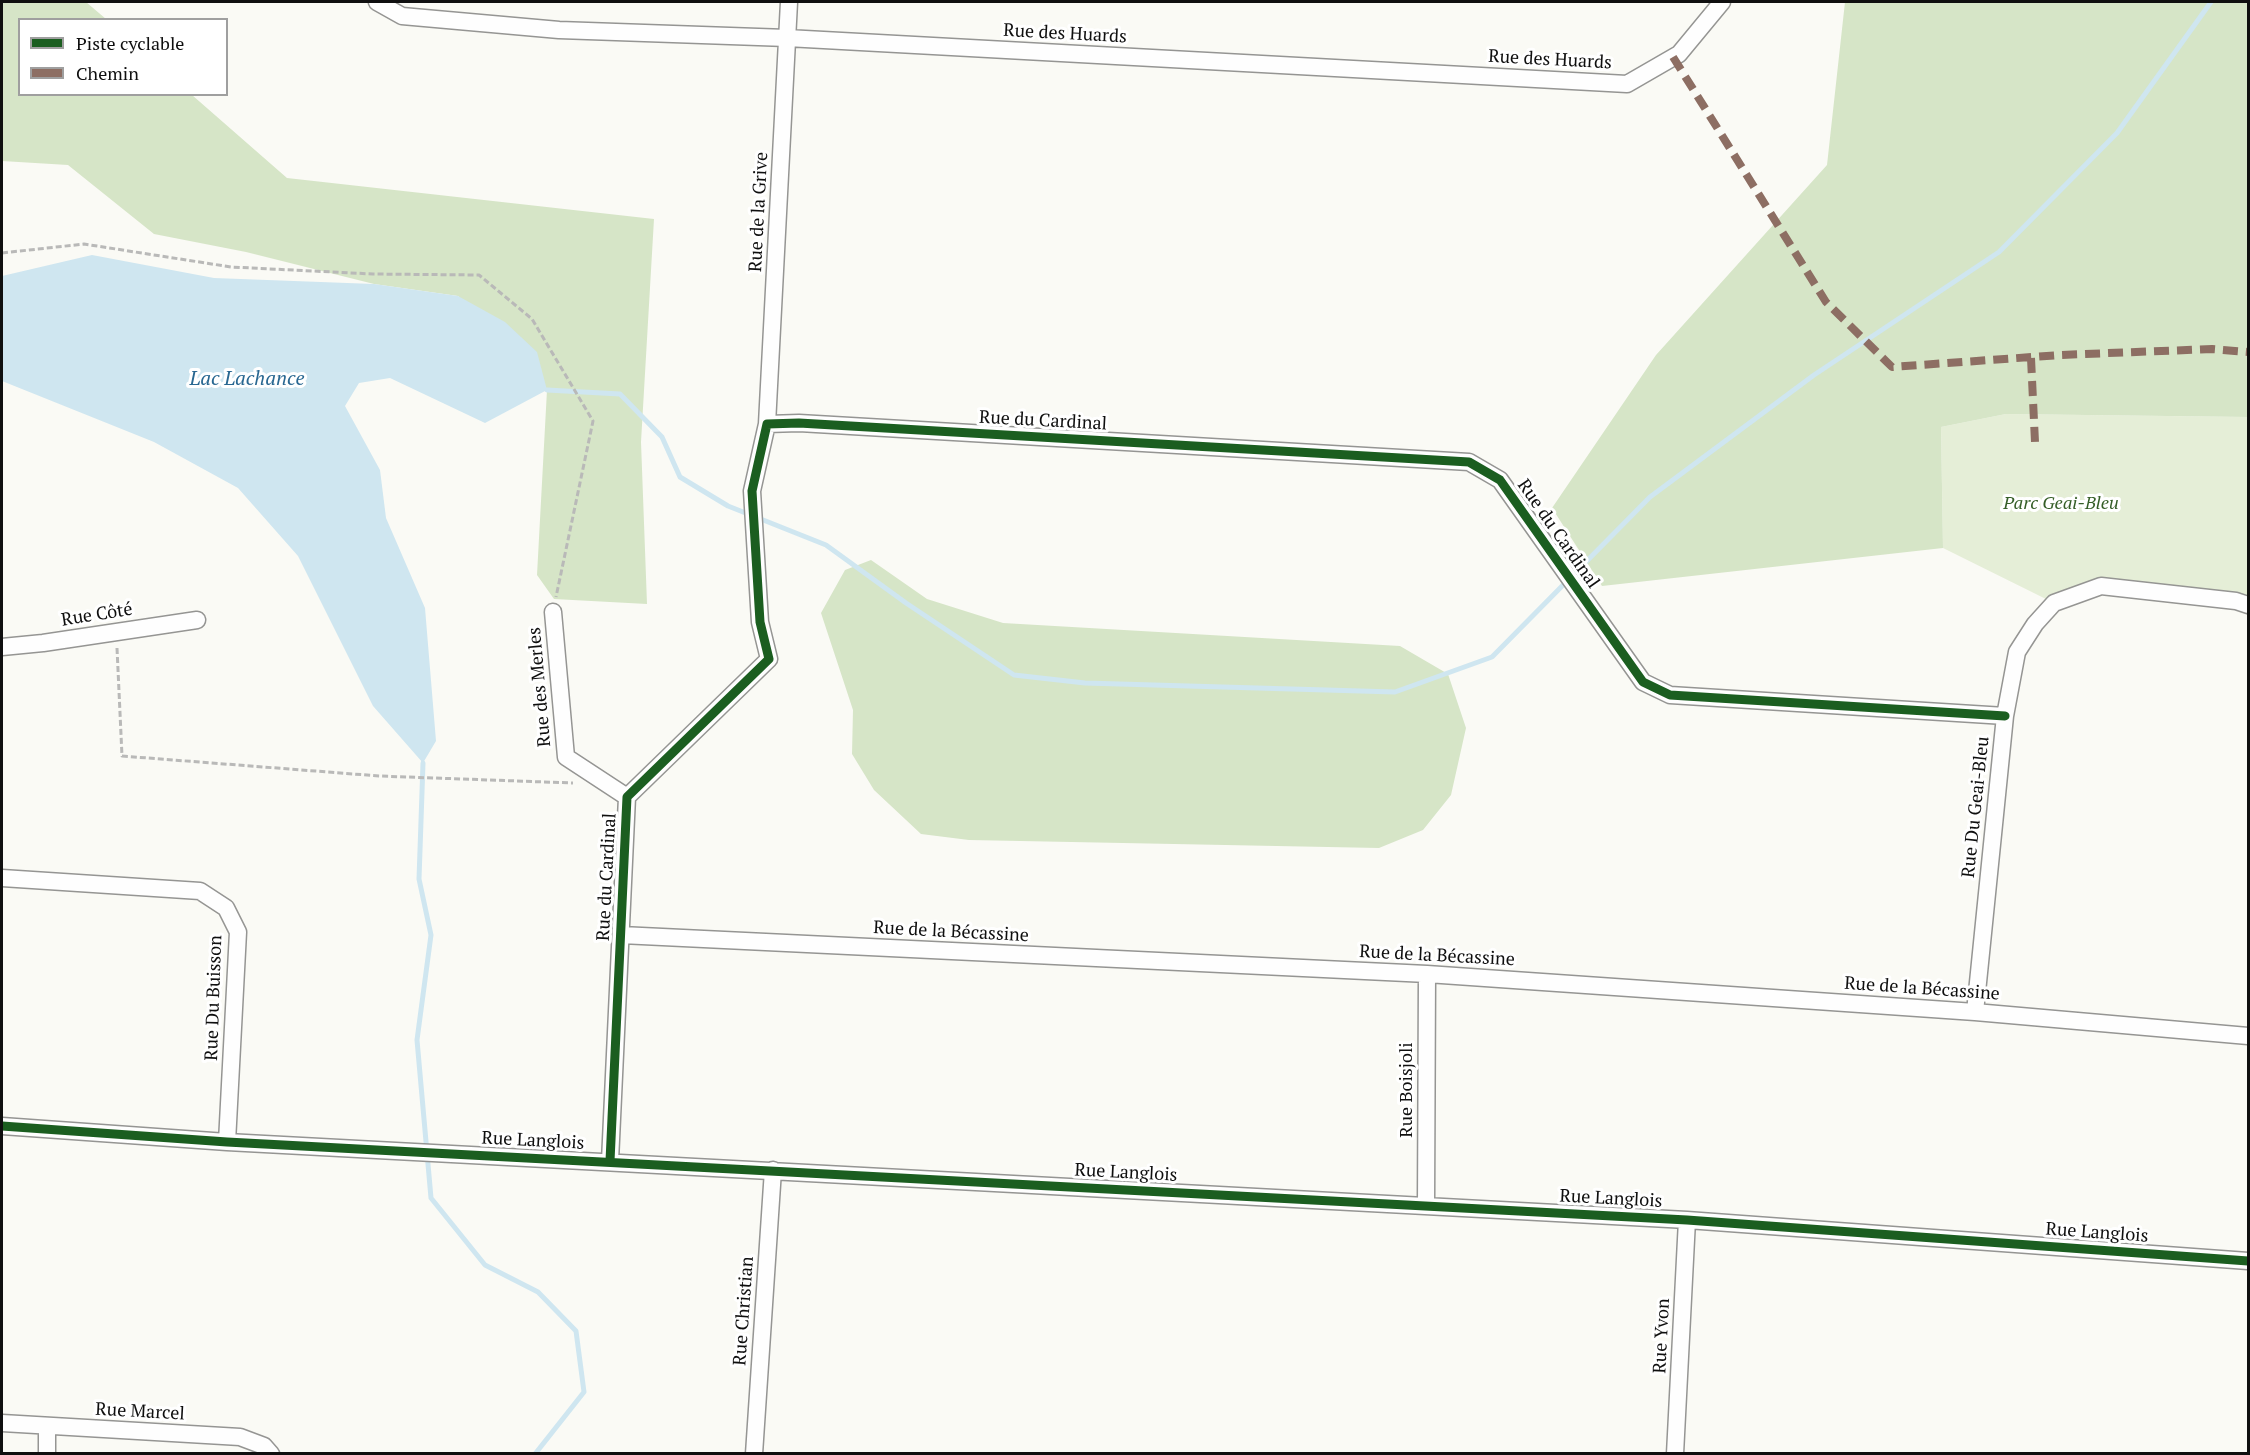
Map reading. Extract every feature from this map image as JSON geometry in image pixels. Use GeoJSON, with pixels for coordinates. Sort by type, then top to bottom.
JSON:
{"type":"FeatureCollection","features":[{"type":"Feature","properties":{"kind":"street","name":"Rue des Huards"},"geometry":{"type":"LineString","coordinates":[[377,2],[402,16],[559,30],[788,38],[1627,84],[1679,54],[1722,2]]}},
{"type":"Feature","properties":{"kind":"street","name":"Rue de la Grive"},"geometry":{"type":"LineString","coordinates":[[767,424],[789,2]]}},
{"type":"Feature","properties":{"kind":"street","name":"Rue du Cardinal"},"geometry":{"type":"LineString","coordinates":[[610,1161],[627,797],[769,659],[760,622],[752,491],[767,424],[799,423],[1469,462],[1500,480],[1643,682],[1652,687],[1670,695],[2005,716]]}},
{"type":"Feature","properties":{"kind":"street","name":"Rue Du Geai-Bleu"},"geometry":{"type":"LineString","coordinates":[[1975,1012],[2005,716],[2017,652],[2035,624],[2054,603],[2101,586],[2248,604]]}},
{"type":"Feature","properties":{"kind":"street","name":"Rue des Merles"},"geometry":{"type":"LineString","coordinates":[[553,612],[566,757],[627,797]]}},
{"type":"Feature","properties":{"kind":"street","name":"Rue Côté"},"geometry":{"type":"LineString","coordinates":[[2,647],[197,620]]}},
{"type":"Feature","properties":{"kind":"street","name":"Rue Du Buisson"},"geometry":{"type":"LineString","coordinates":[[2,878],[200,891],[226,908],[238,932],[227,1142]]}},
{"type":"Feature","properties":{"kind":"street","name":"Rue de la Bécassine"},"geometry":{"type":"LineString","coordinates":[[621,935],[1427,974],[1975,1012],[2248,1036]]}},
{"type":"Feature","properties":{"kind":"street","name":"Rue Boisjoli"},"geometry":{"type":"LineString","coordinates":[[1426,1206],[1427,974]]}},
{"type":"Feature","properties":{"kind":"street","name":"Rue Langlois"},"geometry":{"type":"LineString","coordinates":[[2,1126],[227,1142],[1687,1220],[2248,1261]]}},
{"type":"Feature","properties":{"kind":"street","name":"Rue Christian"},"geometry":{"type":"LineString","coordinates":[[754,1454],[773,1170]]}},
{"type":"Feature","properties":{"kind":"street","name":"Rue Yvon"},"geometry":{"type":"LineString","coordinates":[[1676,1454],[1687,1220]]}},
{"type":"Feature","properties":{"kind":"street","name":"Rue Marcel"},"geometry":{"type":"LineString","coordinates":[[2,1423],[240,1437],[264,1446],[271,1454]]}},
{"type":"Feature","properties":{"kind":"street"},"geometry":{"type":"LineString","coordinates":[[47,1426],[47,1454]]}},
{"type":"Feature","properties":{"kind":"path"},"geometry":{"type":"LineString","coordinates":[[2,253],[84,244],[231,267],[373,274],[479,275],[532,319],[593,420],[553,612]]}},
{"type":"Feature","properties":{"kind":"path"},"geometry":{"type":"LineString","coordinates":[[117,632],[122,756],[410,777],[607,784]]}},
{"type":"Feature","properties":{"kind":"green space"},"geometry":{"type":"Polygon","coordinates":[[[2,2],[86,2],[105,18],[18,18],[18,96],[193,96],[287,178],[654,219],[641,442],[647,604],[554,599],[537,575],[547,390],[458,296],[374,284],[246,252],[154,234],[68,165],[2,161],[2,2]]]}},
{"type":"Feature","properties":{"kind":"green space"},"geometry":{"type":"Polygon","coordinates":[[[1845,2],[2248,2],[2248,417],[2006,414],[1941,427],[1943,548],[1602,586],[1552,508],[1656,355],[1827,165],[1845,2]]]}},
{"type":"Feature","properties":{"kind":"green space","name":"Parc Geai-Bleu"},"geometry":{"type":"Polygon","coordinates":[[[2006,414],[2248,417],[2248,605],[2101,586],[2054,603],[1943,548],[1941,427],[2006,414]]]}},
{"type":"Feature","properties":{"kind":"green space"},"geometry":{"type":"Polygon","coordinates":[[[871,560],[927,599],[1003,623],[1400,646],[1448,674],[1466,728],[1451,795],[1423,830],[1379,848],[969,840],[921,834],[874,790],[852,754],[853,710],[821,613],[845,570],[871,560]]]}},
{"type":"Feature","properties":{"kind":"water","name":"Lac Lachance"},"geometry":{"type":"Polygon","coordinates":[[[92,255],[214,278],[374,284],[458,296],[505,322],[537,352],[547,390],[485,423],[390,378],[359,383],[345,406],[380,470],[386,518],[425,608],[436,741],[423,763],[373,706],[298,556],[238,488],[154,442],[2,381],[2,276],[92,255]]]}},
{"type":"Feature","properties":{"kind":"waterway"},"geometry":{"type":"LineString","coordinates":[[547,390],[620,394],[662,437],[680,477],[728,506],[826,545],[906,603],[1014,675],[1085,683],[1395,692],[1492,657],[1650,497],[1814,375],[1999,252],[2117,133],[2211,2]]}},
{"type":"Feature","properties":{"kind":"waterway"},"geometry":{"type":"LineString","coordinates":[[423,763],[419,879],[431,935],[417,1040],[431,1198],[485,1265],[538,1292],[576,1331],[584,1392],[535,1454]]}},
{"type":"Feature","properties":{"kind":"marked path"},"geometry":{"type":"LineString","coordinates":[[1673,57],[1826,302],[1892,367],[2060,355],[2212,349],[2248,352]]}},
{"type":"Feature","properties":{"kind":"marked path"},"geometry":{"type":"LineString","coordinates":[[2031,358],[2035,442]]}},
{"type":"Feature","properties":{"kind":"cycle path"},"geometry":{"type":"LineString","coordinates":[[610,1161],[627,797],[769,659],[760,622],[752,491],[767,424],[799,423],[1469,462],[1500,480],[1643,682],[1670,695],[2005,716]]}},
{"type":"Feature","properties":{"kind":"cycle path"},"geometry":{"type":"LineString","coordinates":[[2,1126],[227,1142],[1687,1220],[2248,1261]]}}]}
